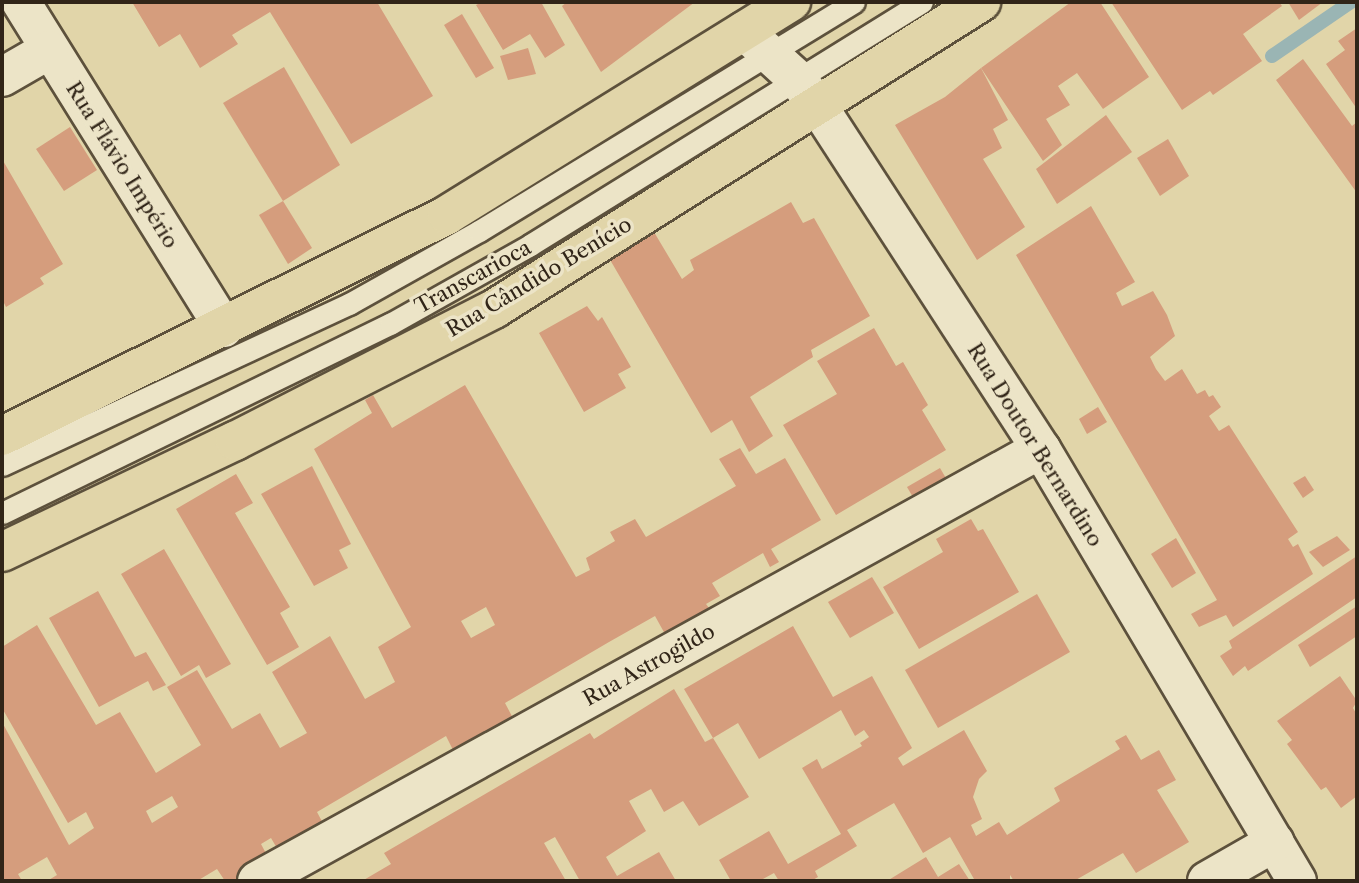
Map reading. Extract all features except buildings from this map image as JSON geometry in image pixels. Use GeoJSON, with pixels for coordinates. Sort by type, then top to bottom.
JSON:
{"type":"FeatureCollection","features":[{"type":"Feature","properties":{"kind":"main road","name":"Rua Cândido Benício"},"geometry":{"type":"LineString","coordinates":[[2,552],[235,441],[494,309],[782,68],[791,2]]}},
{"type":"Feature","properties":{"kind":"main road","name":"Rua Cândido Benício"},"geometry":{"type":"LineString","coordinates":[[2,436],[447,215],[782,68],[981,2]]}},
{"type":"Feature","properties":{"kind":"street","name":"Rua Flávio Império"},"geometry":{"type":"LineString","coordinates":[[21,2],[224,328]]}},
{"type":"Feature","properties":{"kind":"street"},"geometry":{"type":"LineString","coordinates":[[2,77],[49,50]]}},
{"type":"Feature","properties":{"kind":"street","name":"Rua Doutor Bernardino"},"geometry":{"type":"LineString","coordinates":[[782,68],[1041,449],[1297,881]]}},
{"type":"Feature","properties":{"kind":"street","name":"Rua Astrogildo"},"geometry":{"type":"LineString","coordinates":[[257,881],[1041,449]]}},
{"type":"Feature","properties":{"kind":"street"},"geometry":{"type":"LineString","coordinates":[[1207,881],[1275,842]]}},
{"type":"Feature","properties":{"kind":"lane","name":"Transcarioca"},"geometry":{"type":"LineString","coordinates":[[2,513],[390,324],[530,245],[782,68],[854,2]]}},
{"type":"Feature","properties":{"kind":"lane","name":"Transcarioca"},"geometry":{"type":"LineString","coordinates":[[2,465],[349,303],[782,68],[922,2]]}},
{"type":"Feature","properties":{"kind":"waterway"},"geometry":{"type":"LineString","coordinates":[[1272,56],[1351,2]]}}]}
